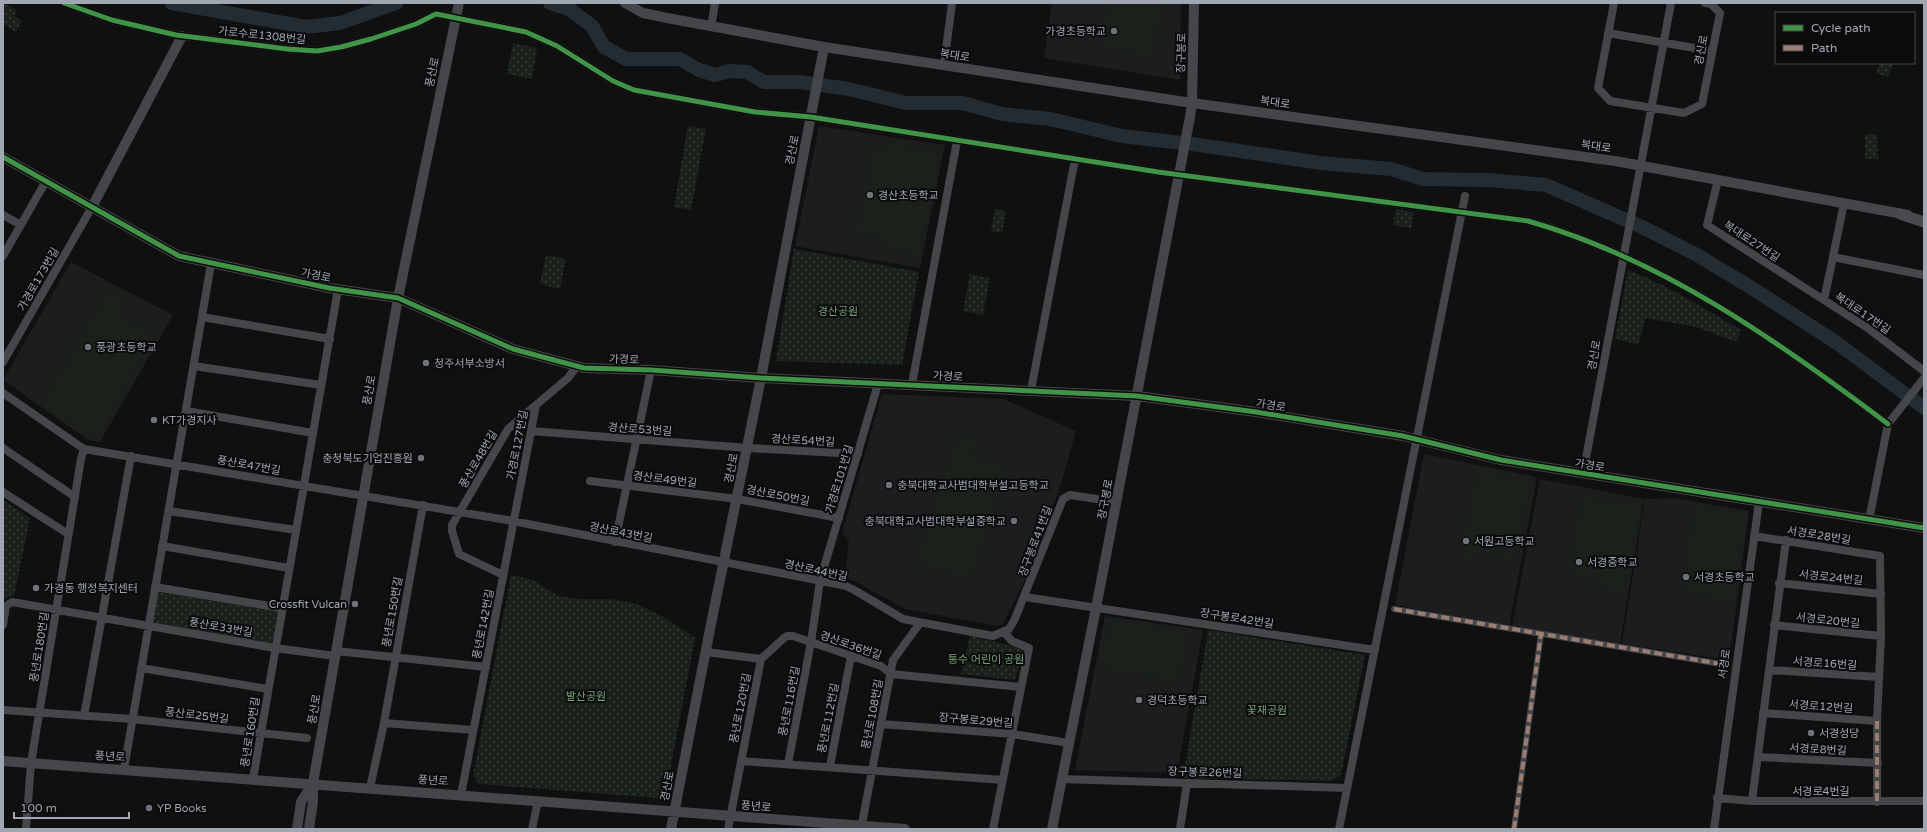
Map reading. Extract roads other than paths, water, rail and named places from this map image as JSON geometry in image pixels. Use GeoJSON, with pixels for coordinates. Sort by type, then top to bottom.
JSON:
{"type":"FeatureCollection","features":[{"type":"Feature","properties":{"kind":"main road"},"geometry":{"type":"LineString","coordinates":[[1900,214],[1924,215]]}},
{"type":"Feature","properties":{"kind":"main road"},"geometry":{"type":"LineString","coordinates":[[1900,214],[1924,222]]}},
{"type":"Feature","properties":{"kind":"street","name":"가로수로1308번길"},"geometry":{"type":"LineString","coordinates":[[64,3],[112,20],[182,36],[288,49],[317,51],[341,47],[371,39],[416,24],[436,14],[526,32],[542,38],[613,80],[634,90],[755,112],[811,114],[958,141],[1075,159],[1528,221],[1557,229],[1623,256],[1692,291],[1735,317],[1838,386],[1888,424]]}},
{"type":"Feature","properties":{"kind":"street","name":"풍산로"},"geometry":{"type":"LineString","coordinates":[[309,829],[313,802],[313,783],[398,298],[459,3]]}},
{"type":"Feature","properties":{"kind":"street","name":"복대로"},"geometry":{"type":"LineString","coordinates":[[625,3],[643,13],[824,47],[1192,103],[1640,165],[1924,218]]}},
{"type":"Feature","properties":{"kind":"street"},"geometry":{"type":"LineString","coordinates":[[712,26],[715,3]]}},
{"type":"Feature","properties":{"kind":"street"},"geometry":{"type":"LineString","coordinates":[[944,65],[952,3]]}},
{"type":"Feature","properties":{"kind":"street","name":"장구봉로"},"geometry":{"type":"LineString","coordinates":[[1052,829],[1117,502],[1190,117],[1192,103],[1194,3]]}},
{"type":"Feature","properties":{"kind":"street","name":"경신로"},"geometry":{"type":"LineString","coordinates":[[1614,3],[1598,88],[1610,101],[1684,113],[1702,104],[1720,13],[1711,4],[1705,3]]}},
{"type":"Feature","properties":{"kind":"street"},"geometry":{"type":"LineString","coordinates":[[1640,165],[1671,3]]}},
{"type":"Feature","properties":{"kind":"street"},"geometry":{"type":"LineString","coordinates":[[1608,33],[1712,51]]}},
{"type":"Feature","properties":{"kind":"street"},"geometry":{"type":"LineString","coordinates":[[92,207],[182,36]]}},
{"type":"Feature","properties":{"kind":"street","name":"경산로"},"geometry":{"type":"LineString","coordinates":[[671,829],[748,448],[824,47]]}},
{"type":"Feature","properties":{"kind":"street"},"geometry":{"type":"LineString","coordinates":[[912,384],[958,141]]}},
{"type":"Feature","properties":{"kind":"street","name":"가경로"},"geometry":{"type":"LineString","coordinates":[[3,157],[179,256],[338,289],[398,298],[513,349],[584,368],[651,370],[761,378],[878,384],[912,384],[1137,396],[1256,412],[1416,440],[1501,460],[1924,528]]}},
{"type":"Feature","properties":{"kind":"street"},"geometry":{"type":"LineString","coordinates":[[1031,390],[1075,159]]}},
{"type":"Feature","properties":{"kind":"street","name":"경신로"},"geometry":{"type":"LineString","coordinates":[[1583,474],[1640,165]]}},
{"type":"Feature","properties":{"kind":"street","name":"복대로27번길"},"geometry":{"type":"LineString","coordinates":[[1718,180],[1707,225],[1824,300]]}},
{"type":"Feature","properties":{"kind":"street"},"geometry":{"type":"LineString","coordinates":[[3,256],[46,181]]}},
{"type":"Feature","properties":{"kind":"street"},"geometry":{"type":"LineString","coordinates":[[1339,829],[1464,196]]}},
{"type":"Feature","properties":{"kind":"street","name":"복대로17번길"},"geometry":{"type":"LineString","coordinates":[[1844,203],[1824,300],[1869,329],[1924,371]]}},
{"type":"Feature","properties":{"kind":"street","name":"가경로173번길"},"geometry":{"type":"LineString","coordinates":[[3,362],[92,207]]}},
{"type":"Feature","properties":{"kind":"street"},"geometry":{"type":"LineString","coordinates":[[3,215],[21,225]]}},
{"type":"Feature","properties":{"kind":"street"},"geometry":{"type":"LineString","coordinates":[[1833,257],[1924,275]]}},
{"type":"Feature","properties":{"kind":"street"},"geometry":{"type":"LineString","coordinates":[[124,770],[212,264]]}},
{"type":"Feature","properties":{"kind":"street","name":"풍년로160번길"},"geometry":{"type":"LineString","coordinates":[[253,779],[338,289]]}},
{"type":"Feature","properties":{"kind":"street"},"geometry":{"type":"LineString","coordinates":[[202,317],[330,339]]}},
{"type":"Feature","properties":{"kind":"street"},"geometry":{"type":"LineString","coordinates":[[194,366],[321,385]]}},
{"type":"Feature","properties":{"kind":"street","name":"가경로127번길"},"geometry":{"type":"LineString","coordinates":[[514,522],[536,405],[568,378],[577,366]]}},
{"type":"Feature","properties":{"kind":"street"},"geometry":{"type":"LineString","coordinates":[[615,542],[651,370]]}},
{"type":"Feature","properties":{"kind":"street"},"geometry":{"type":"LineString","coordinates":[[1869,520],[1888,424],[1924,378]]}},
{"type":"Feature","properties":{"kind":"street","name":"가경로101번길"},"geometry":{"type":"LineString","coordinates":[[811,642],[820,581],[878,384]]}},
{"type":"Feature","properties":{"kind":"street","name":"풍산로47번길"},"geometry":{"type":"LineString","coordinates":[[3,393],[84,449],[364,495]]}},
{"type":"Feature","properties":{"kind":"street","name":"풍산로48번길"},"geometry":{"type":"LineString","coordinates":[[504,575],[459,554],[452,525],[508,429],[536,405]]}},
{"type":"Feature","properties":{"kind":"street"},"geometry":{"type":"LineString","coordinates":[[186,411],[313,433]]}},
{"type":"Feature","properties":{"kind":"street","name":"경산로53번길"},"geometry":{"type":"LineString","coordinates":[[531,431],[748,448]]}},
{"type":"Feature","properties":{"kind":"street"},"geometry":{"type":"LineString","coordinates":[[3,448],[74,497]]}},
{"type":"Feature","properties":{"kind":"street","name":"경산로54번길"},"geometry":{"type":"LineString","coordinates":[[748,448],[858,454]]}},
{"type":"Feature","properties":{"kind":"street","name":"풍년로180번길"},"geometry":{"type":"LineString","coordinates":[[26,829],[31,763],[74,497],[84,449]]}},
{"type":"Feature","properties":{"kind":"street"},"geometry":{"type":"LineString","coordinates":[[84,716],[103,618],[131,456]]}},
{"type":"Feature","properties":{"kind":"street","name":"경산로49번길"},"geometry":{"type":"LineString","coordinates":[[590,481],[737,498]]}},
{"type":"Feature","properties":{"kind":"street"},"geometry":{"type":"LineString","coordinates":[[6,494],[68,534]]}},
{"type":"Feature","properties":{"kind":"street"},"geometry":{"type":"LineString","coordinates":[[364,495],[514,522]]}},
{"type":"Feature","properties":{"kind":"street","name":"장구봉로41번길"},"geometry":{"type":"LineString","coordinates":[[1004,632],[1014,621],[1063,499],[1070,495],[1117,502]]}},
{"type":"Feature","properties":{"kind":"street","name":"경산로50번길"},"geometry":{"type":"LineString","coordinates":[[737,498],[839,518]]}},
{"type":"Feature","properties":{"kind":"street","name":"서경로"},"geometry":{"type":"LineString","coordinates":[[1714,829],[1717,798],[1759,502]]}},
{"type":"Feature","properties":{"kind":"street","name":"풍년로150번길"},"geometry":{"type":"LineString","coordinates":[[370,788],[384,723],[394,658],[423,505]]}},
{"type":"Feature","properties":{"kind":"street"},"geometry":{"type":"LineString","coordinates":[[169,511],[296,530]]}},
{"type":"Feature","properties":{"kind":"street","name":"경산로43번길"},"geometry":{"type":"LineString","coordinates":[[514,522],[724,562]]}},
{"type":"Feature","properties":{"kind":"street","name":"풍년로142번길"},"geometry":{"type":"LineString","coordinates":[[461,795],[514,522]]}},
{"type":"Feature","properties":{"kind":"street","name":"서경로28번길"},"geometry":{"type":"LineString","coordinates":[[1754,536],[1880,556],[1881,594]]}},
{"type":"Feature","properties":{"kind":"street"},"geometry":{"type":"LineString","coordinates":[[1752,801],[1779,583],[1786,540]]}},
{"type":"Feature","properties":{"kind":"street"},"geometry":{"type":"LineString","coordinates":[[162,546],[289,568]]}},
{"type":"Feature","properties":{"kind":"street","name":"경산로44번길"},"geometry":{"type":"LineString","coordinates":[[724,562],[846,586],[903,619],[920,623]]}},
{"type":"Feature","properties":{"kind":"street","name":"서경로24번길"},"geometry":{"type":"LineString","coordinates":[[1779,583],[1881,594]]}},
{"type":"Feature","properties":{"kind":"street"},"geometry":{"type":"LineString","coordinates":[[155,587],[282,608]]}},
{"type":"Feature","properties":{"kind":"street"},"geometry":{"type":"LineString","coordinates":[[1877,802],[1878,763],[1876,721],[1881,636],[1881,594]]}},
{"type":"Feature","properties":{"kind":"street"},"geometry":{"type":"LineString","coordinates":[[1024,597],[1096,608]]}},
{"type":"Feature","properties":{"kind":"street"},"geometry":{"type":"LineString","coordinates":[[3,625],[6,606],[12,602],[56,609]]}},
{"type":"Feature","properties":{"kind":"street","name":"장구봉로42번길"},"geometry":{"type":"LineString","coordinates":[[1096,608],[1375,650]]}},
{"type":"Feature","properties":{"kind":"street","name":"풍산로33번길"},"geometry":{"type":"LineString","coordinates":[[56,609],[275,648],[486,667]]}},
{"type":"Feature","properties":{"kind":"street"},"geometry":{"type":"LineString","coordinates":[[1394,609],[1727,665]]}},
{"type":"Feature","properties":{"kind":"street"},"geometry":{"type":"LineString","coordinates":[[920,623],[993,636],[1004,632],[1012,641],[1029,648],[993,829]]}},
{"type":"Feature","properties":{"kind":"street","name":"풍년로108번길"},"geometry":{"type":"LineString","coordinates":[[861,828],[893,660],[920,623]]}},
{"type":"Feature","properties":{"kind":"street","name":"서경로20번길"},"geometry":{"type":"LineString","coordinates":[[1774,625],[1881,636]]}},
{"type":"Feature","properties":{"kind":"street"},"geometry":{"type":"LineString","coordinates":[[1514,829],[1541,634]]}},
{"type":"Feature","properties":{"kind":"street","name":"경산로36번길"},"geometry":{"type":"LineString","coordinates":[[761,659],[788,636],[811,642],[881,666],[891,674],[1021,687]]}},
{"type":"Feature","properties":{"kind":"street","name":"풍년로116번길"},"geometry":{"type":"LineString","coordinates":[[788,764],[811,642]]}},
{"type":"Feature","properties":{"kind":"street"},"geometry":{"type":"LineString","coordinates":[[706,652],[761,659]]}},
{"type":"Feature","properties":{"kind":"street","name":"풍년로112번길"},"geometry":{"type":"LineString","coordinates":[[788,764],[830,766],[851,656]]}},
{"type":"Feature","properties":{"kind":"street","name":"풍년로120번길"},"geometry":{"type":"LineString","coordinates":[[728,829],[761,659]]}},
{"type":"Feature","properties":{"kind":"street","name":"풍년로160번길"},"geometry":{"type":"LineString","coordinates":[[141,668],[268,689]]}},
{"type":"Feature","properties":{"kind":"street","name":"서경로16번길"},"geometry":{"type":"LineString","coordinates":[[1769,670],[1879,677]]}},
{"type":"Feature","properties":{"kind":"street","name":"풍산로25번길"},"geometry":{"type":"LineString","coordinates":[[3,710],[132,719],[307,738]]}},
{"type":"Feature","properties":{"kind":"street","name":"서경로12번길"},"geometry":{"type":"LineString","coordinates":[[1763,713],[1876,721]]}},
{"type":"Feature","properties":{"kind":"street"},"geometry":{"type":"LineString","coordinates":[[384,723],[473,730]]}},
{"type":"Feature","properties":{"kind":"street","name":"장구봉로29번길"},"geometry":{"type":"LineString","coordinates":[[881,724],[1012,734],[1069,743]]}},
{"type":"Feature","properties":{"kind":"street","name":"서경로8번길"},"geometry":{"type":"LineString","coordinates":[[1758,757],[1878,763]]}},
{"type":"Feature","properties":{"kind":"street","name":"풍년로"},"geometry":{"type":"LineString","coordinates":[[3,761],[675,811],[861,828],[905,829]]}},
{"type":"Feature","properties":{"kind":"street","name":"풍년로120번길"},"geometry":{"type":"LineString","coordinates":[[741,761],[788,764]]}},
{"type":"Feature","properties":{"kind":"street"},"geometry":{"type":"LineString","coordinates":[[830,766],[1003,780]]}},
{"type":"Feature","properties":{"kind":"street","name":"장구봉로26번길"},"geometry":{"type":"LineString","coordinates":[[1062,779],[1347,788]]}},
{"type":"Feature","properties":{"kind":"street","name":"풍산로"},"geometry":{"type":"LineString","coordinates":[[297,829],[302,802],[313,783]]}},
{"type":"Feature","properties":{"kind":"street"},"geometry":{"type":"LineString","coordinates":[[1180,829],[1187,783]]}},
{"type":"Feature","properties":{"kind":"street","name":"서경로4번길"},"geometry":{"type":"LineString","coordinates":[[1717,798],[1752,801],[1924,801]]}},
{"type":"Feature","properties":{"kind":"street"},"geometry":{"type":"LineString","coordinates":[[532,829],[538,801]]}},
{"type":"Feature","properties":{"kind":"waterway"},"geometry":{"type":"LineString","coordinates":[[172,3],[306,27],[340,23],[396,3]]}},
{"type":"Feature","properties":{"kind":"waterway"},"geometry":{"type":"LineString","coordinates":[[550,3],[569,9],[592,26],[604,47],[626,59],[680,59],[699,70],[715,75],[730,71],[747,72],[764,82],[799,82],[849,89],[906,103],[963,103],[1002,114],[1050,119],[1122,136],[1199,145],[1321,163],[1391,169],[1423,179],[1487,180],[1546,185],[1644,228],[1697,255],[1755,290],[1837,343],[1924,408]]}},
{"type":"Feature","properties":{"kind":"place","name":"가경초등학교"},"geometry":{"type":"Point","coordinates":[1114,31]}},
{"type":"Feature","properties":{"kind":"place","name":"경산초등학교"},"geometry":{"type":"Point","coordinates":[870,195]}},
{"type":"Feature","properties":{"kind":"place","name":"풍광초등학교"},"geometry":{"type":"Point","coordinates":[88,347]}},
{"type":"Feature","properties":{"kind":"place","name":"청주서부소방서"},"geometry":{"type":"Point","coordinates":[426,363]}},
{"type":"Feature","properties":{"kind":"place","name":"KT가경지사"},"geometry":{"type":"Point","coordinates":[154,420]}},
{"type":"Feature","properties":{"kind":"place","name":"충청북도기업진흥원"},"geometry":{"type":"Point","coordinates":[421,458]}},
{"type":"Feature","properties":{"kind":"place","name":"충북대학교사범대학부설고등학교"},"geometry":{"type":"Point","coordinates":[889,485]}},
{"type":"Feature","properties":{"kind":"place","name":"충북대학교사범대학부설중학교"},"geometry":{"type":"Point","coordinates":[1014,521]}},
{"type":"Feature","properties":{"kind":"place","name":"서원고등학교"},"geometry":{"type":"Point","coordinates":[1466,541]}},
{"type":"Feature","properties":{"kind":"place","name":"서경중학교"},"geometry":{"type":"Point","coordinates":[1579,562]}},
{"type":"Feature","properties":{"kind":"place","name":"서경초등학교"},"geometry":{"type":"Point","coordinates":[1686,577]}},
{"type":"Feature","properties":{"kind":"place","name":"가경동 행정복지센터"},"geometry":{"type":"Point","coordinates":[36,588]}},
{"type":"Feature","properties":{"kind":"place","name":"Crossfit Vulcan"},"geometry":{"type":"Point","coordinates":[355,604]}},
{"type":"Feature","properties":{"kind":"place","name":"경덕초등학교"},"geometry":{"type":"Point","coordinates":[1139,700]}},
{"type":"Feature","properties":{"kind":"place","name":"서경성당"},"geometry":{"type":"Point","coordinates":[1811,733]}},
{"type":"Feature","properties":{"kind":"place","name":"YP Books"},"geometry":{"type":"Point","coordinates":[149,808]}},
{"type":"Feature","properties":{"kind":"park label","name":"경산공원"},"geometry":{"type":"Point","coordinates":[838,311]}},
{"type":"Feature","properties":{"kind":"park label","name":"통수 어린이 공원"},"geometry":{"type":"Point","coordinates":[986,659]}},
{"type":"Feature","properties":{"kind":"park label","name":"발산공원"},"geometry":{"type":"Point","coordinates":[586,696]}},
{"type":"Feature","properties":{"kind":"park label","name":"꽃재공원"},"geometry":{"type":"Point","coordinates":[1267,710]}}]}
